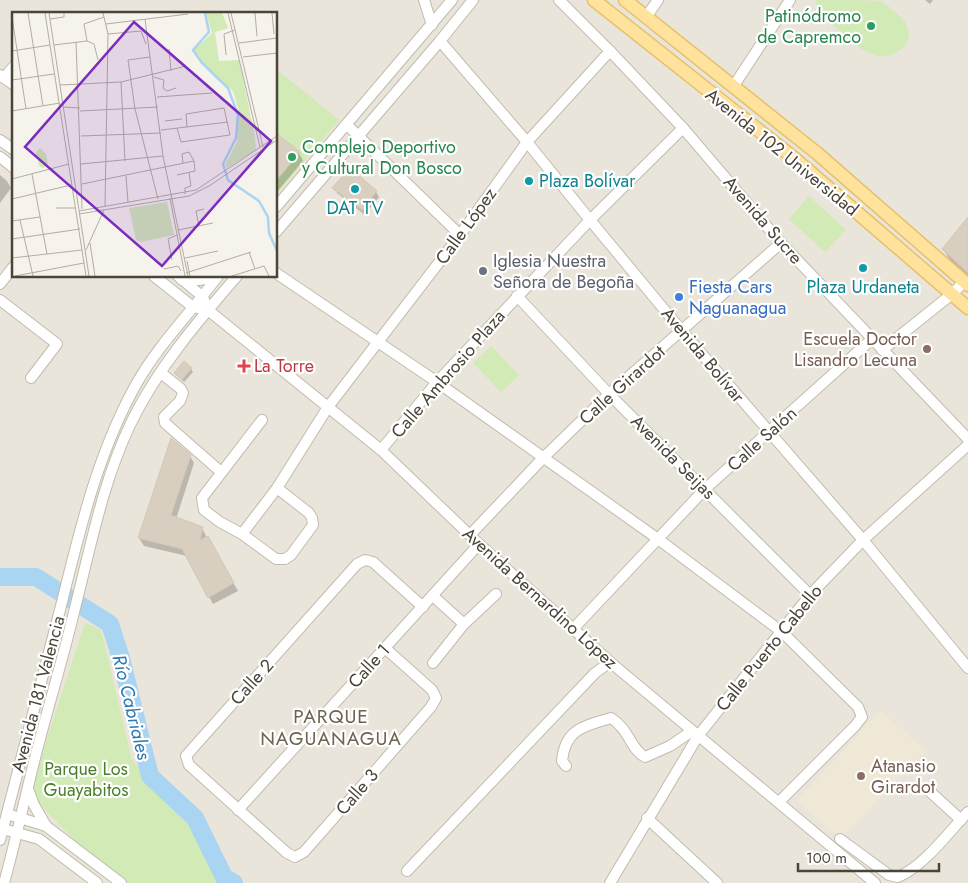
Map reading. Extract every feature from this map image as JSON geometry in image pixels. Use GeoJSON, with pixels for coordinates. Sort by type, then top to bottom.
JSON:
{"type":"FeatureCollection","features":[{"type":"Feature","properties":{"kind":"main road","name":"Avenida 102 Universidad"},"geometry":{"type":"LineString","coordinates":[[594,0],[795,159],[968,308]]}},
{"type":"Feature","properties":{"kind":"main road","name":"Avenida 102 Universidad"},"geometry":{"type":"LineString","coordinates":[[626,1],[818,154],[966,284]]}},
{"type":"Feature","properties":{"kind":"street"},"geometry":{"type":"LineString","coordinates":[[424,0],[432,25]]}},
{"type":"Feature","properties":{"kind":"street"},"geometry":{"type":"LineString","coordinates":[[278,205],[452,0]]}},
{"type":"Feature","properties":{"kind":"street"},"geometry":{"type":"LineString","coordinates":[[278,230],[473,0]]}},
{"type":"Feature","properties":{"kind":"street","name":"Avenida Sucre"},"geometry":{"type":"LineString","coordinates":[[559,0],[683,128],[782,243],[968,439]]}},
{"type":"Feature","properties":{"kind":"street"},"geometry":{"type":"LineString","coordinates":[[646,17],[658,0]]}},
{"type":"Feature","properties":{"kind":"street"},"geometry":{"type":"LineString","coordinates":[[733,87],[790,0]]}},
{"type":"Feature","properties":{"kind":"street","name":"Avenida Bolívar"},"geometry":{"type":"LineString","coordinates":[[440,41],[527,142],[682,331],[862,540],[968,668]]}},
{"type":"Feature","properties":{"kind":"street","name":"Calle López"},"geometry":{"type":"LineString","coordinates":[[242,534],[277,488],[328,407],[460,235],[527,142],[610,51]]}},
{"type":"Feature","properties":{"kind":"street"},"geometry":{"type":"LineString","coordinates":[[2,76],[12,68]]}},
{"type":"Feature","properties":{"kind":"street"},"geometry":{"type":"LineString","coordinates":[[347,125],[460,235]]}},
{"type":"Feature","properties":{"kind":"street","name":"Calle Ambrosio Plaza"},"geometry":{"type":"LineString","coordinates":[[381,450],[437,382],[590,220],[683,128]]}},
{"type":"Feature","properties":{"kind":"street"},"geometry":{"type":"LineString","coordinates":[[0,140],[12,149]]}},
{"type":"Feature","properties":{"kind":"street"},"geometry":{"type":"LineString","coordinates":[[0,157],[12,166]]}},
{"type":"Feature","properties":{"kind":"street","name":"Calle Girardot"},"geometry":{"type":"LineString","coordinates":[[470,535],[543,458],[609,394],[782,243]]}},
{"type":"Feature","properties":{"kind":"street"},"geometry":{"type":"LineString","coordinates":[[0,284],[12,269]]}},
{"type":"Feature","properties":{"kind":"street"},"geometry":{"type":"LineString","coordinates":[[278,274],[437,382],[658,539],[782,632],[858,707],[862,717],[855,726],[779,802]]}},
{"type":"Feature","properties":{"kind":"street"},"geometry":{"type":"LineString","coordinates":[[156,278],[193,308],[208,310],[203,297],[180,278]]}},
{"type":"Feature","properties":{"kind":"street"},"geometry":{"type":"LineString","coordinates":[[180,278],[201,280],[210,278]]}},
{"type":"Feature","properties":{"kind":"street","name":"Avenida 181 Valencia"},"geometry":{"type":"LineString","coordinates":[[0,840],[92,485],[119,416],[138,380],[166,339],[203,297],[217,278]]}},
{"type":"Feature","properties":{"kind":"street","name":"Avenida 181 Valencia"},"geometry":{"type":"LineString","coordinates":[[4,883],[106,488],[130,423],[149,388],[208,310],[236,278]]}},
{"type":"Feature","properties":{"kind":"street"},"geometry":{"type":"LineString","coordinates":[[882,350],[966,284]]}},
{"type":"Feature","properties":{"kind":"street","name":"Avenida Seijas"},"geometry":{"type":"LineString","coordinates":[[518,296],[609,394],[810,595]]}},
{"type":"Feature","properties":{"kind":"street"},"geometry":{"type":"LineString","coordinates":[[0,300],[57,344],[31,378]]}},
{"type":"Feature","properties":{"kind":"street","name":"Avenida Bernardino López"},"geometry":{"type":"LineString","coordinates":[[208,310],[381,450],[479,544],[610,662],[875,883]]}},
{"type":"Feature","properties":{"kind":"street","name":"Calle Salón"},"geometry":{"type":"LineString","coordinates":[[573,629],[705,489],[769,434],[872,339]]}},
{"type":"Feature","properties":{"kind":"street"},"geometry":{"type":"LineString","coordinates":[[161,373],[181,389],[183,393],[180,401],[164,417],[165,423],[221,472]]}},
{"type":"Feature","properties":{"kind":"street"},"geometry":{"type":"LineString","coordinates":[[262,420],[202,498],[204,510],[220,522],[242,534],[276,559],[285,559],[291,555],[312,525],[312,518],[309,513],[277,488]]}},
{"type":"Feature","properties":{"kind":"street","name":"Calle Puerto Cabello"},"geometry":{"type":"LineString","coordinates":[[610,883],[695,734],[782,632],[810,595],[862,540],[968,445]]}},
{"type":"Feature","properties":{"kind":"street","name":"Calle 1"},"geometry":{"type":"LineString","coordinates":[[238,810],[424,607],[479,544]]}},
{"type":"Feature","properties":{"kind":"street","name":"Calle 2"},"geometry":{"type":"LineString","coordinates":[[238,810],[189,765],[186,756],[357,564],[365,560],[373,562],[424,607]]}},
{"type":"Feature","properties":{"kind":"street"},"geometry":{"type":"LineString","coordinates":[[433,663],[464,624],[496,594]]}},
{"type":"Feature","properties":{"kind":"street"},"geometry":{"type":"LineString","coordinates":[[433,596],[464,624]]}},
{"type":"Feature","properties":{"kind":"street","name":"Calle 3"},"geometry":{"type":"LineString","coordinates":[[238,810],[286,853],[295,857],[304,852],[432,707],[436,698],[432,690],[385,648]]}},
{"type":"Feature","properties":{"kind":"street"},"geometry":{"type":"LineString","coordinates":[[406,871],[595,673],[610,662]]}},
{"type":"Feature","properties":{"kind":"street"},"geometry":{"type":"LineString","coordinates":[[566,766],[562,761],[563,748],[568,739],[577,730],[592,723],[611,718],[619,723],[639,754],[645,757],[695,734]]}},
{"type":"Feature","properties":{"kind":"street"},"geometry":{"type":"LineString","coordinates":[[27,788],[46,826]]}},
{"type":"Feature","properties":{"kind":"street"},"geometry":{"type":"LineString","coordinates":[[840,839],[888,875],[898,878],[906,874],[964,816],[926,788]]}},
{"type":"Feature","properties":{"kind":"street"},"geometry":{"type":"LineString","coordinates":[[7,814],[46,826],[121,883]]}},
{"type":"Feature","properties":{"kind":"street"},"geometry":{"type":"LineString","coordinates":[[647,818],[717,883]]}},
{"type":"Feature","properties":{"kind":"street"},"geometry":{"type":"LineString","coordinates":[[3,829],[39,839],[97,883]]}},
{"type":"Feature","properties":{"kind":"shaded area"},"geometry":{"type":"Polygon","coordinates":[[[0,0],[968,0],[968,883],[0,883],[0,0]]]}},
{"type":"Feature","properties":{"kind":"shaded area","name":"Atanasio Girardot"},"geometry":{"type":"Polygon","coordinates":[[[880,710],[926,751],[840,839],[797,801],[880,710]]]}},
{"type":"Feature","properties":{"kind":"green space","name":"Patinódromo de Capremco"},"geometry":{"type":"Polygon","coordinates":[[[816,0],[881,1],[905,21],[909,31],[908,38],[901,49],[895,53],[888,56],[874,55],[852,42],[817,10],[816,0]]]}},
{"type":"Feature","properties":{"kind":"green space","name":"Complejo Deportivo y Cultural Don Bosco"},"geometry":{"type":"Polygon","coordinates":[[[278,71],[339,120],[278,193],[278,71]]]}},
{"type":"Feature","properties":{"kind":"green space"},"geometry":{"type":"Polygon","coordinates":[[[809,196],[846,230],[825,252],[789,219],[809,196]]]}},
{"type":"Feature","properties":{"kind":"green space"},"geometry":{"type":"Polygon","coordinates":[[[491,346],[519,375],[501,392],[473,363],[491,346]]]}},
{"type":"Feature","properties":{"kind":"green space","name":"Parque Los Guayabitos"},"geometry":{"type":"Polygon","coordinates":[[[85,623],[101,630],[132,760],[201,835],[229,883],[128,883],[81,847],[29,793],[85,623]]]}},
{"type":"Feature","properties":{"kind":"building"},"geometry":{"type":"Polygon","coordinates":[[[278,135],[300,152],[278,179],[278,135]]]}},
{"type":"Feature","properties":{"kind":"building","name":"DAT TV"},"geometry":{"type":"Polygon","coordinates":[[[350,168],[377,191],[362,210],[332,188],[350,168]]]}},
{"type":"Feature","properties":{"kind":"building"},"geometry":{"type":"Polygon","coordinates":[[[968,217],[968,273],[942,249],[968,217]]]}},
{"type":"Feature","properties":{"kind":"building"},"geometry":{"type":"Polygon","coordinates":[[[184,361],[192,368],[182,380],[174,373],[184,361]]]}},
{"type":"Feature","properties":{"kind":"building"},"geometry":{"type":"Polygon","coordinates":[[[171,438],[191,455],[171,515],[203,527],[200,540],[208,536],[234,583],[208,598],[182,549],[138,538],[171,438]]]}},
{"type":"Feature","properties":{"kind":"waterway","name":"Río Cabriales"},"geometry":{"type":"LineString","coordinates":[[0,577],[36,577],[110,624],[121,658],[150,776],[195,818],[224,877],[234,883]]}},
{"type":"Feature","properties":{"kind":"place","name":"Patinódromo de Capremco"},"geometry":{"type":"Point","coordinates":[871,26]}},
{"type":"Feature","properties":{"kind":"place","name":"Complejo Deportivo y Cultural Don Bosco"},"geometry":{"type":"Point","coordinates":[292,157]}},
{"type":"Feature","properties":{"kind":"place","name":"Plaza Bolívar"},"geometry":{"type":"Point","coordinates":[529,181]}},
{"type":"Feature","properties":{"kind":"place","name":"DAT TV"},"geometry":{"type":"Point","coordinates":[355,189]}},
{"type":"Feature","properties":{"kind":"place","name":"Plaza Urdaneta"},"geometry":{"type":"Point","coordinates":[863,268]}},
{"type":"Feature","properties":{"kind":"place","name":"Iglesia Nuestra Señora de Begoña"},"geometry":{"type":"Point","coordinates":[483,271]}},
{"type":"Feature","properties":{"kind":"place","name":"Fiesta Cars Naguanagua"},"geometry":{"type":"Point","coordinates":[679,297]}},
{"type":"Feature","properties":{"kind":"place","name":"Escuela Doctor Lisandro Lecuna"},"geometry":{"type":"Point","coordinates":[927,349]}},
{"type":"Feature","properties":{"kind":"place","name":"La Torre"},"geometry":{"type":"Point","coordinates":[244,366]}},
{"type":"Feature","properties":{"kind":"place","name":"Atanasio Girardot"},"geometry":{"type":"Point","coordinates":[861,776]}},
{"type":"Feature","properties":{"kind":"district","name":"PARQUE NAGUANAGUA"},"geometry":{"type":"Point","coordinates":[331,727]}}]}
